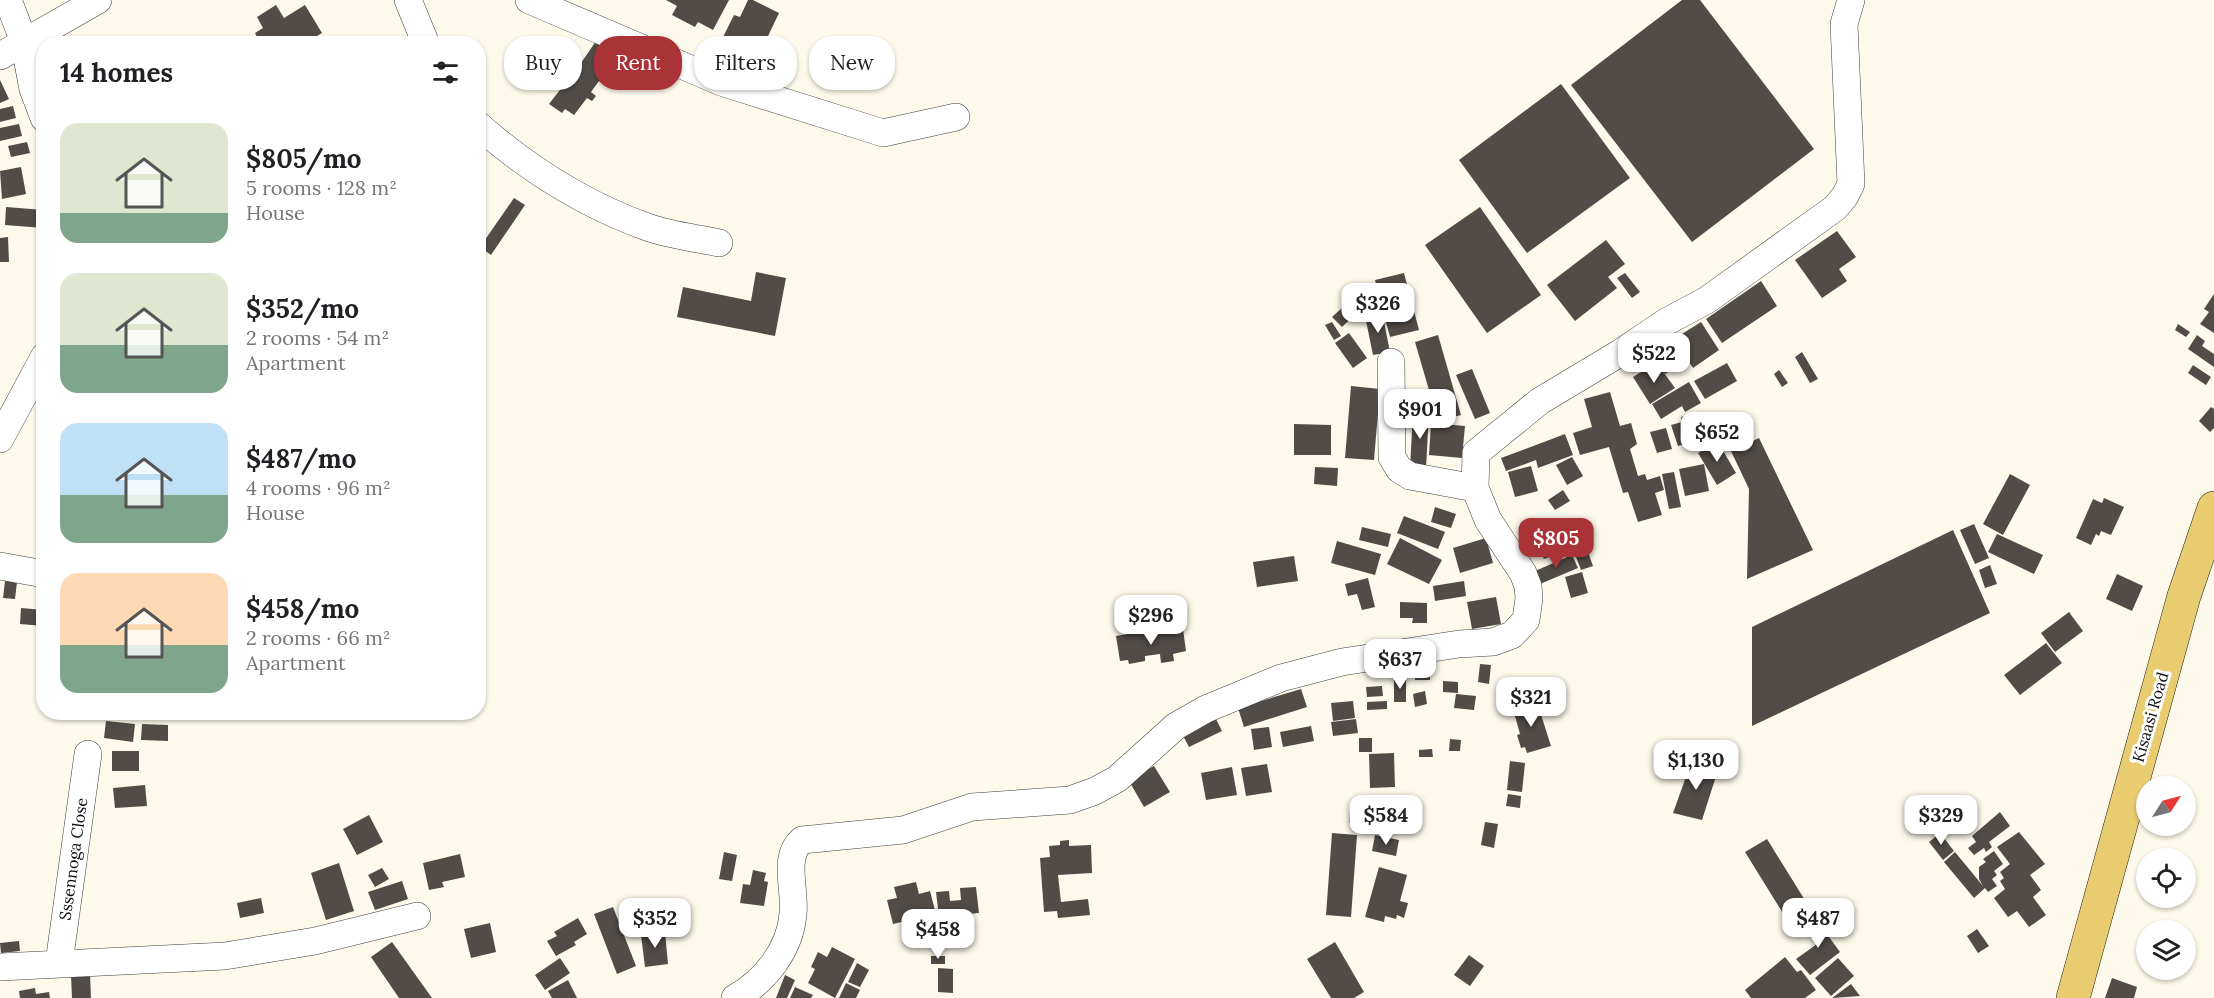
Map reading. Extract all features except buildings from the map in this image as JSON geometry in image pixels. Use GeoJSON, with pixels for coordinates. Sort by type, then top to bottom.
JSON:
{"type":"FeatureCollection","features":[{"type":"Feature","properties":{"kind":"main road","name":"Kisaasi Road"},"geometry":{"type":"LineString","coordinates":[[2073,998],[2184,597],[2214,508]]}},
{"type":"Feature","properties":{"kind":"street"},"geometry":{"type":"LineString","coordinates":[[9,0],[24,42],[36,97]]}},
{"type":"Feature","properties":{"kind":"street"},"geometry":{"type":"LineString","coordinates":[[0,56],[98,0]]}},
{"type":"Feature","properties":{"kind":"street"},"geometry":{"type":"LineString","coordinates":[[408,0],[423,36]]}},
{"type":"Feature","properties":{"kind":"street"},"geometry":{"type":"LineString","coordinates":[[529,0],[721,81],[883,133],[956,117]]}},
{"type":"Feature","properties":{"kind":"street"},"geometry":{"type":"LineString","coordinates":[[735,998],[752,988],[767,974],[787,940],[794,915],[791,856],[795,846],[802,840],[903,831],[972,807],[1070,800],[1095,791],[1117,779],[1176,726],[1206,709],[1281,678],[1342,662],[1459,644],[1493,642],[1512,635],[1526,620],[1528,586],[1488,520],[1475,488],[1476,453],[1539,401],[1620,353],[1666,322],[1707,300],[1835,208],[1845,196],[1851,184],[1844,24],[1851,0]]}},
{"type":"Feature","properties":{"kind":"street"},"geometry":{"type":"LineString","coordinates":[[486,132],[593,205],[649,228],[719,243]]}},
{"type":"Feature","properties":{"kind":"street"},"geometry":{"type":"LineString","coordinates":[[1391,362],[1392,457],[1399,469],[1410,476],[1475,488]]}},
{"type":"Feature","properties":{"kind":"street"},"geometry":{"type":"LineString","coordinates":[[0,439],[36,372]]}},
{"type":"Feature","properties":{"kind":"street"},"geometry":{"type":"LineString","coordinates":[[0,566],[36,573]]}},
{"type":"Feature","properties":{"kind":"street","name":"Sssennoga Close"},"geometry":{"type":"LineString","coordinates":[[58,963],[88,754]]}},
{"type":"Feature","properties":{"kind":"street"},"geometry":{"type":"LineString","coordinates":[[0,967],[225,956],[315,941],[417,916]]}}]}
